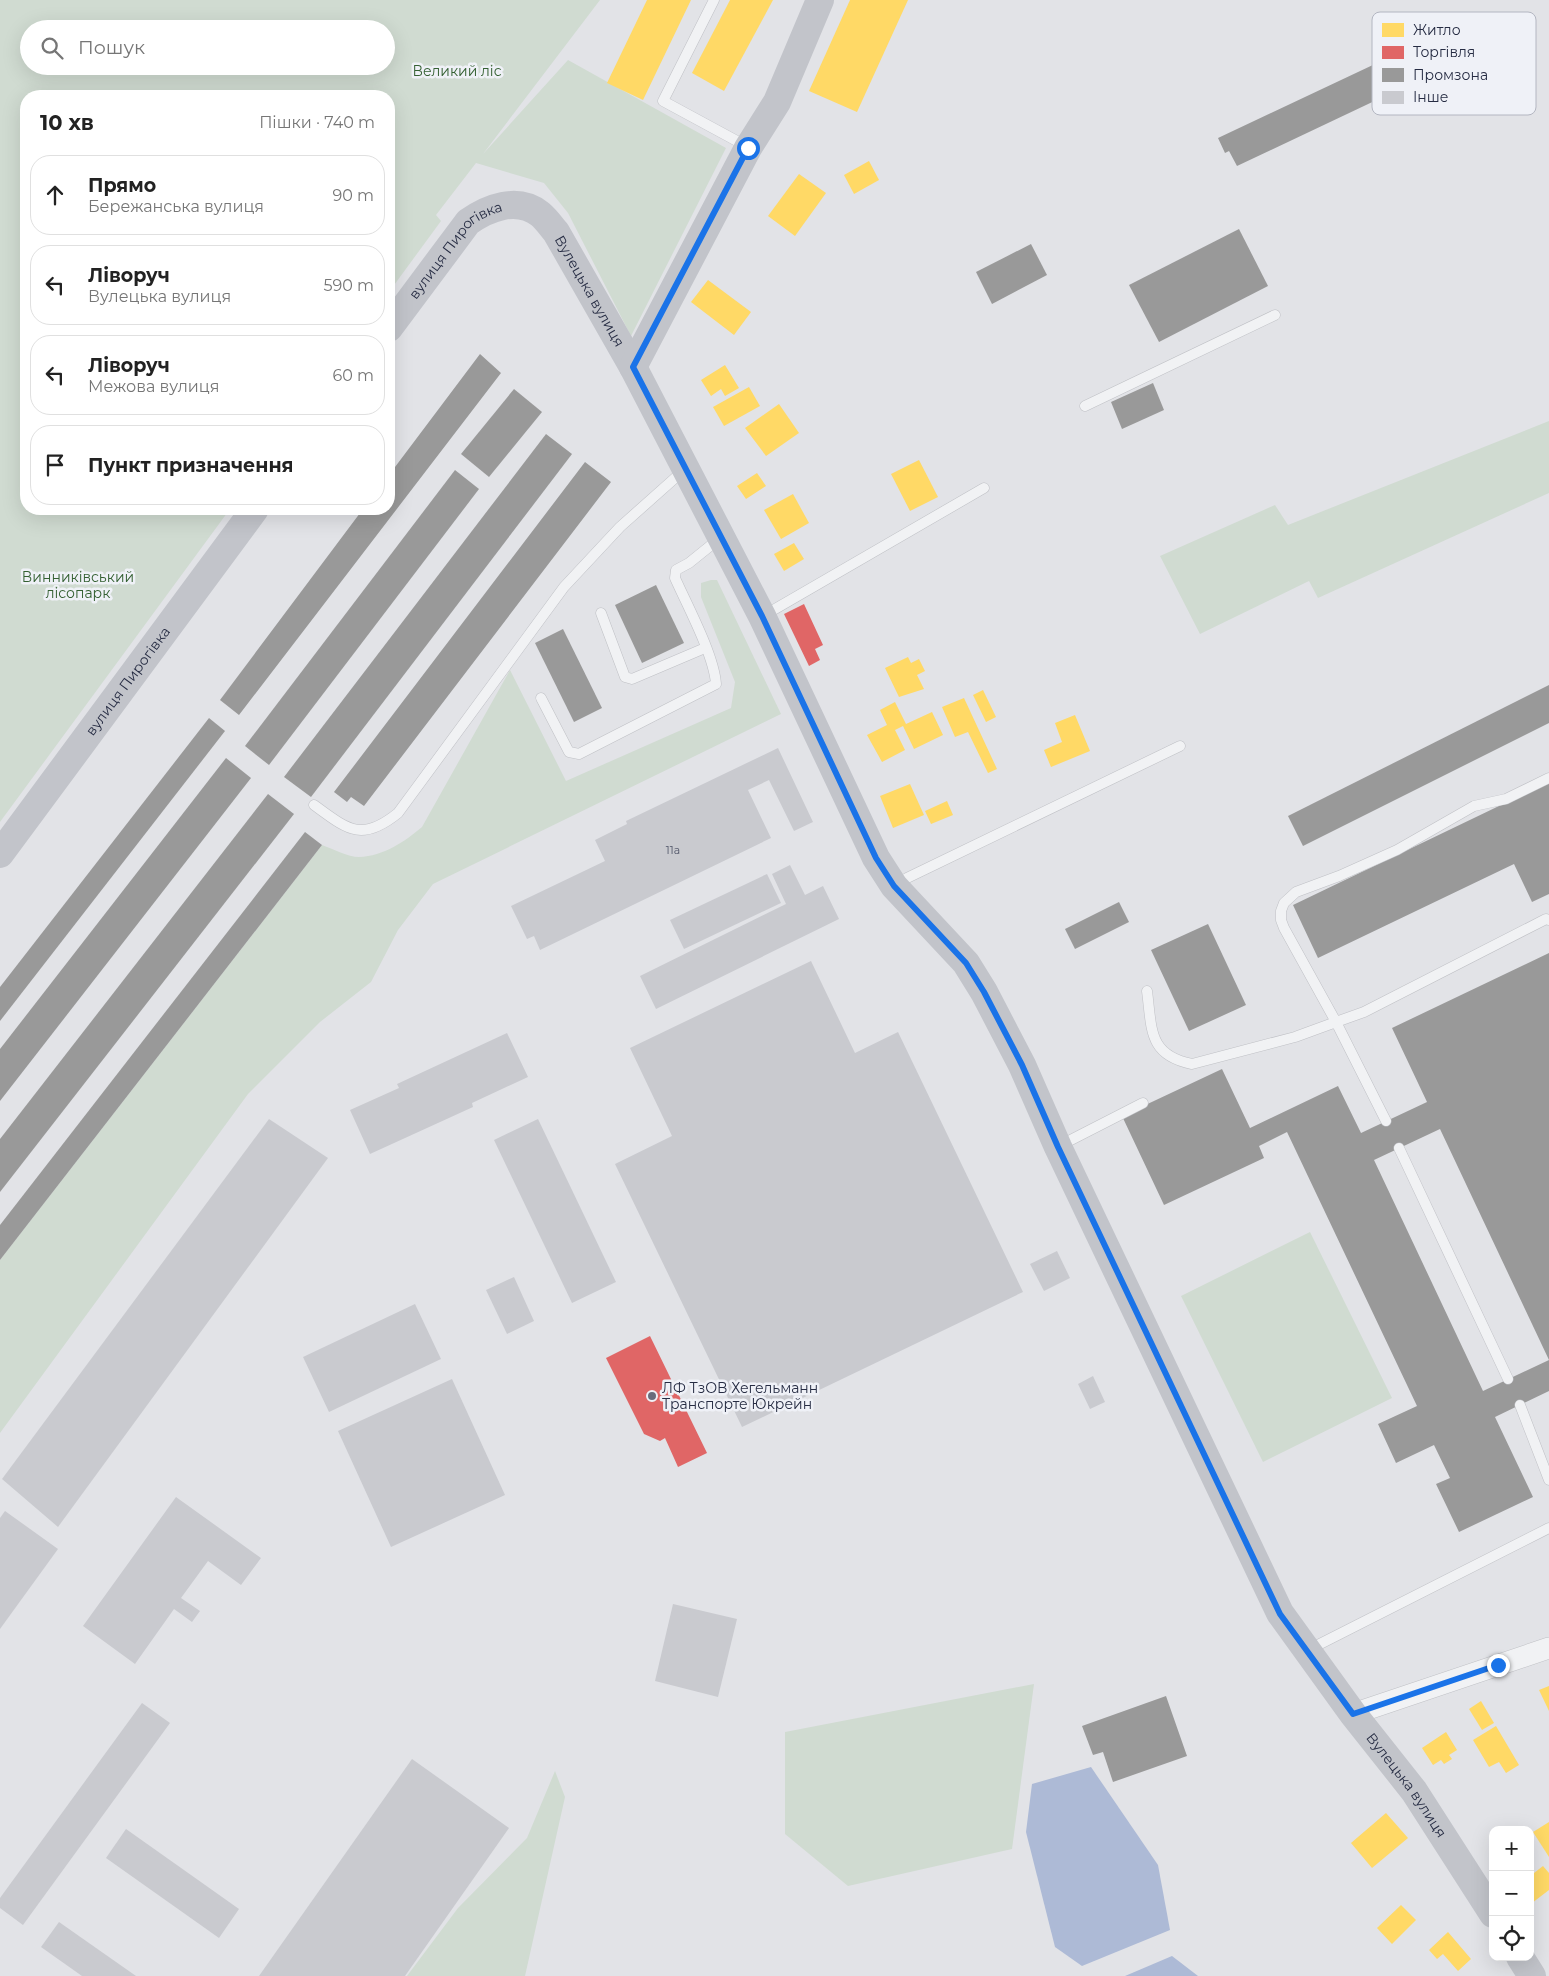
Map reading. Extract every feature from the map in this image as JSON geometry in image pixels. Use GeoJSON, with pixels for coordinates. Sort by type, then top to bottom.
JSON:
{"type":"FeatureCollection","features":[{"type":"Feature","properties":{"kind":"street"},"geometry":{"type":"LineString","coordinates":[[633,367],[748,148],[777,102],[820,0]]}},
{"type":"Feature","properties":{"kind":"street","name":"Вулецька вулиця"},"geometry":{"type":"LineString","coordinates":[[510,205],[526,207],[540,214],[556,232],[633,367],[762,616],[876,858],[894,886],[966,963],[975,978],[1022,1065],[1058,1147],[1280,1614],[1353,1714],[1414,1791],[1489,1908]]}},
{"type":"Feature","properties":{"kind":"street","name":"вулиця Пирогівка"},"geometry":{"type":"LineString","coordinates":[[395,320],[468,222],[494,207],[510,205]]}},
{"type":"Feature","properties":{"kind":"street","name":"вулиця Пирогівка"},"geometry":{"type":"LineString","coordinates":[[0,854],[251,515]]}},
{"type":"Feature","properties":{"kind":"street"},"geometry":{"type":"LineString","coordinates":[[1353,1714],[1549,1648]]}},
{"type":"Feature","properties":{"kind":"street"},"geometry":{"type":"LineString","coordinates":[[1523,1961],[1532,1976]]}},
{"type":"Feature","properties":{"kind":"lane"},"geometry":{"type":"LineString","coordinates":[[714,0],[663,100],[748,148]]}},
{"type":"Feature","properties":{"kind":"lane"},"geometry":{"type":"LineString","coordinates":[[1085,406],[1275,315]]}},
{"type":"Feature","properties":{"kind":"lane"},"geometry":{"type":"LineString","coordinates":[[314,805],[340,824],[352,829],[366,831],[387,822],[398,813],[564,587],[620,527],[685,469]]}},
{"type":"Feature","properties":{"kind":"lane"},"geometry":{"type":"LineString","coordinates":[[762,616],[984,488]]}},
{"type":"Feature","properties":{"kind":"lane"},"geometry":{"type":"LineString","coordinates":[[541,698],[569,752],[579,754],[716,684],[716,674],[706,648],[675,578],[676,570],[689,563],[721,537]]}},
{"type":"Feature","properties":{"kind":"lane"},"geometry":{"type":"LineString","coordinates":[[601,613],[625,677],[632,679],[706,648]]}},
{"type":"Feature","properties":{"kind":"lane"},"geometry":{"type":"LineString","coordinates":[[894,886],[1180,746]]}},
{"type":"Feature","properties":{"kind":"lane"},"geometry":{"type":"LineString","coordinates":[[1386,1121],[1336,1022],[1284,928],[1281,920],[1281,911],[1289,897],[1296,892],[1339,876],[1398,850],[1474,806],[1506,799],[1549,778]]}},
{"type":"Feature","properties":{"kind":"lane"},"geometry":{"type":"LineString","coordinates":[[1147,991],[1151,1024],[1158,1048],[1166,1056],[1177,1061],[1192,1064],[1295,1037],[1364,1012],[1549,920]]}},
{"type":"Feature","properties":{"kind":"lane"},"geometry":{"type":"LineString","coordinates":[[1058,1147],[1143,1102]]}},
{"type":"Feature","properties":{"kind":"lane"},"geometry":{"type":"LineString","coordinates":[[1399,1148],[1508,1379]]}},
{"type":"Feature","properties":{"kind":"lane"},"geometry":{"type":"LineString","coordinates":[[1520,1405],[1549,1480]]}},
{"type":"Feature","properties":{"kind":"lane"},"geometry":{"type":"LineString","coordinates":[[1307,1650],[1549,1528]]}},
{"type":"Feature","properties":{"kind":"green space","name":"Винниківський лісопарк"},"geometry":{"type":"Polygon","coordinates":[[[0,0],[600,0],[483,154],[568,60],[726,148],[631,336],[568,213],[544,183],[476,163],[436,215],[441,221],[395,284],[395,90],[20,90],[20,515],[226,515],[0,822],[0,0]]]}},
{"type":"Feature","properties":{"kind":"green space"},"geometry":{"type":"Polygon","coordinates":[[[1549,421],[1549,493],[1318,598],[1309,581],[1200,634],[1160,556],[1275,505],[1288,525],[1549,421]]]}},
{"type":"Feature","properties":{"kind":"green space"},"geometry":{"type":"Polygon","coordinates":[[[717,580],[781,714],[433,884],[398,930],[371,982],[320,1022],[248,1094],[0,1433],[0,1260],[322,845],[350,856],[368,856],[393,847],[422,827],[510,670],[566,781],[731,708],[735,682],[701,597],[701,583],[717,580]]]}},
{"type":"Feature","properties":{"kind":"green space"},"geometry":{"type":"Polygon","coordinates":[[[1310,1232],[1392,1398],[1263,1462],[1181,1296],[1310,1232]]]}},
{"type":"Feature","properties":{"kind":"green space"},"geometry":{"type":"Polygon","coordinates":[[[1034,1684],[1012,1849],[848,1886],[785,1834],[785,1732],[1034,1684]]]}},
{"type":"Feature","properties":{"kind":"green space"},"geometry":{"type":"Polygon","coordinates":[[[555,1771],[565,1797],[525,1976],[407,1976],[458,1908],[527,1838],[555,1771]]]}},
{"type":"Feature","properties":{"kind":"water"},"geometry":{"type":"Polygon","coordinates":[[[1091,1767],[1158,1865],[1170,1930],[1082,1966],[1055,1947],[1026,1832],[1032,1784],[1091,1767]]]}},
{"type":"Feature","properties":{"kind":"water"},"geometry":{"type":"Polygon","coordinates":[[[1172,1956],[1198,1976],[1125,1976],[1172,1956]]]}},
{"type":"Feature","properties":{"kind":"building: Житло"},"geometry":{"type":"Polygon","coordinates":[[[647,0],[691,0],[643,100],[607,83],[647,0]]]}},
{"type":"Feature","properties":{"kind":"building: Житло"},"geometry":{"type":"Polygon","coordinates":[[[730,0],[773,0],[724,91],[692,73],[730,0]]]}},
{"type":"Feature","properties":{"kind":"building: Житло"},"geometry":{"type":"Polygon","coordinates":[[[850,0],[908,0],[857,112],[809,91],[850,0]]]}},
{"type":"Feature","properties":{"kind":"building: Житло"},"geometry":{"type":"Polygon","coordinates":[[[869,161],[879,180],[854,194],[844,175],[869,161]]]}},
{"type":"Feature","properties":{"kind":"building: Житло"},"geometry":{"type":"Polygon","coordinates":[[[799,174],[826,193],[795,236],[768,216],[799,174]]]}},
{"type":"Feature","properties":{"kind":"building: Житло"},"geometry":{"type":"Polygon","coordinates":[[[708,280],[751,312],[734,335],[691,302],[708,280]]]}},
{"type":"Feature","properties":{"kind":"building: Житло"},"geometry":{"type":"Polygon","coordinates":[[[725,365],[739,388],[725,396],[721,389],[711,396],[701,380],[725,365]]]}},
{"type":"Feature","properties":{"kind":"building: Житло"},"geometry":{"type":"Polygon","coordinates":[[[749,387],[760,406],[724,426],[713,407],[749,387]]]}},
{"type":"Feature","properties":{"kind":"building: Житло"},"geometry":{"type":"Polygon","coordinates":[[[779,404],[799,433],[766,456],[745,428],[779,404]]]}},
{"type":"Feature","properties":{"kind":"building: Житло"},"geometry":{"type":"Polygon","coordinates":[[[919,460],[938,497],[910,511],[891,474],[919,460]]]}},
{"type":"Feature","properties":{"kind":"building: Житло"},"geometry":{"type":"Polygon","coordinates":[[[757,473],[766,486],[746,499],[737,486],[757,473]]]}},
{"type":"Feature","properties":{"kind":"building: Житло"},"geometry":{"type":"Polygon","coordinates":[[[793,494],[809,523],[781,539],[764,510],[793,494]]]}},
{"type":"Feature","properties":{"kind":"building: Житло"},"geometry":{"type":"Polygon","coordinates":[[[794,543],[804,559],[784,571],[774,554],[794,543]]]}},
{"type":"Feature","properties":{"kind":"building: Житло"},"geometry":{"type":"Polygon","coordinates":[[[908,657],[911,663],[919,659],[925,671],[917,675],[924,689],[899,697],[885,668],[908,657]]]}},
{"type":"Feature","properties":{"kind":"building: Житло"},"geometry":{"type":"Polygon","coordinates":[[[983,690],[996,717],[986,722],[973,695],[983,690]]]}},
{"type":"Feature","properties":{"kind":"building: Житло"},"geometry":{"type":"Polygon","coordinates":[[[964,698],[997,769],[988,773],[968,732],[955,737],[942,707],[964,698]]]}},
{"type":"Feature","properties":{"kind":"building: Житло"},"geometry":{"type":"Polygon","coordinates":[[[895,702],[906,724],[932,712],[943,735],[914,749],[903,726],[895,730],[905,750],[882,762],[867,735],[887,725],[880,710],[895,702]]]}},
{"type":"Feature","properties":{"kind":"building: Житло"},"geometry":{"type":"Polygon","coordinates":[[[1075,715],[1090,751],[1051,767],[1044,750],[1062,742],[1055,723],[1075,715]]]}},
{"type":"Feature","properties":{"kind":"building: Житло"},"geometry":{"type":"Polygon","coordinates":[[[910,784],[924,815],[893,828],[880,796],[910,784]]]}},
{"type":"Feature","properties":{"kind":"building: Житло"},"geometry":{"type":"Polygon","coordinates":[[[947,801],[953,815],[931,824],[925,811],[947,801]]]}},
{"type":"Feature","properties":{"kind":"building: Житло"},"geometry":{"type":"Polygon","coordinates":[[[1549,1686],[1549,1711],[1539,1690],[1549,1686]]]}},
{"type":"Feature","properties":{"kind":"building: Житло"},"geometry":{"type":"Polygon","coordinates":[[[1481,1701],[1494,1723],[1482,1730],[1469,1709],[1481,1701]]]}},
{"type":"Feature","properties":{"kind":"building: Житло"},"geometry":{"type":"Polygon","coordinates":[[[1496,1726],[1519,1765],[1506,1773],[1499,1762],[1489,1767],[1473,1740],[1496,1726]]]}},
{"type":"Feature","properties":{"kind":"building: Житло"},"geometry":{"type":"Polygon","coordinates":[[[1446,1732],[1457,1750],[1449,1755],[1452,1759],[1444,1764],[1441,1760],[1433,1765],[1422,1748],[1446,1732]]]}},
{"type":"Feature","properties":{"kind":"building: Житло"},"geometry":{"type":"Polygon","coordinates":[[[1386,1813],[1408,1838],[1372,1868],[1351,1843],[1386,1813]]]}},
{"type":"Feature","properties":{"kind":"building: Житло"},"geometry":{"type":"Polygon","coordinates":[[[1549,1822],[1549,1857],[1534,1834],[1534,1831],[1549,1822]]]}},
{"type":"Feature","properties":{"kind":"building: Житло"},"geometry":{"type":"Polygon","coordinates":[[[1543,1866],[1549,1873],[1549,1890],[1534,1901],[1534,1873],[1543,1866]]]}},
{"type":"Feature","properties":{"kind":"building: Житло"},"geometry":{"type":"Polygon","coordinates":[[[1401,1905],[1416,1920],[1392,1944],[1377,1928],[1401,1905]]]}},
{"type":"Feature","properties":{"kind":"building: Житло"},"geometry":{"type":"Polygon","coordinates":[[[1448,1932],[1471,1959],[1458,1971],[1443,1954],[1437,1959],[1429,1950],[1448,1932]]]}},
{"type":"Feature","properties":{"kind":"building: Торгівля"},"geometry":{"type":"Polygon","coordinates":[[[804,604],[823,645],[815,649],[820,660],[809,666],[784,614],[804,604]]]}},
{"type":"Feature","properties":{"kind":"building: Торгівля","name":"ЛФ ТзОВ Хегельманн Транспорте Юкрейн"},"geometry":{"type":"Polygon","coordinates":[[[650,1336],[707,1453],[678,1467],[665,1438],[660,1441],[644,1434],[606,1358],[650,1336]]]}},
{"type":"Feature","properties":{"kind":"building: Промзона"},"geometry":{"type":"Polygon","coordinates":[[[1372,65],[1372,102],[1237,166],[1229,151],[1225,153],[1218,138],[1372,65]]]}},
{"type":"Feature","properties":{"kind":"building: Промзона"},"geometry":{"type":"Polygon","coordinates":[[[1239,229],[1268,286],[1159,342],[1129,285],[1239,229]]]}},
{"type":"Feature","properties":{"kind":"building: Промзона"},"geometry":{"type":"Polygon","coordinates":[[[1031,244],[1047,275],[992,304],[976,272],[1031,244]]]}},
{"type":"Feature","properties":{"kind":"building: Промзона"},"geometry":{"type":"Polygon","coordinates":[[[480,354],[501,373],[395,511],[395,467],[480,354]]]}},
{"type":"Feature","properties":{"kind":"building: Промзона"},"geometry":{"type":"Polygon","coordinates":[[[1153,383],[1164,410],[1122,429],[1111,402],[1153,383]]]}},
{"type":"Feature","properties":{"kind":"building: Промзона"},"geometry":{"type":"Polygon","coordinates":[[[514,389],[542,412],[489,477],[461,454],[514,389]]]}},
{"type":"Feature","properties":{"kind":"building: Промзона"},"geometry":{"type":"Polygon","coordinates":[[[546,434],[572,454],[311,797],[284,777],[546,434]]]}},
{"type":"Feature","properties":{"kind":"building: Промзона"},"geometry":{"type":"Polygon","coordinates":[[[585,462],[611,482],[364,806],[351,797],[347,802],[334,792],[585,462]]]}},
{"type":"Feature","properties":{"kind":"building: Промзона"},"geometry":{"type":"Polygon","coordinates":[[[455,470],[479,489],[269,765],[245,746],[455,470]]]}},
{"type":"Feature","properties":{"kind":"building: Промзона"},"geometry":{"type":"Polygon","coordinates":[[[359,515],[392,515],[239,715],[220,700],[359,515]]]}},
{"type":"Feature","properties":{"kind":"building: Промзона"},"geometry":{"type":"Polygon","coordinates":[[[656,585],[684,643],[642,663],[615,605],[656,585]]]}},
{"type":"Feature","properties":{"kind":"building: Промзона"},"geometry":{"type":"Polygon","coordinates":[[[563,629],[602,708],[574,722],[535,643],[563,629]]]}},
{"type":"Feature","properties":{"kind":"building: Промзона"},"geometry":{"type":"Polygon","coordinates":[[[1549,685],[1549,723],[1303,846],[1288,816],[1549,685]]]}},
{"type":"Feature","properties":{"kind":"building: Промзона"},"geometry":{"type":"Polygon","coordinates":[[[209,718],[225,731],[0,1021],[0,987],[209,718]]]}},
{"type":"Feature","properties":{"kind":"building: Промзона"},"geometry":{"type":"Polygon","coordinates":[[[226,758],[251,778],[0,1101],[0,1049],[226,758]]]}},
{"type":"Feature","properties":{"kind":"building: Промзона"},"geometry":{"type":"Polygon","coordinates":[[[1549,782],[1549,894],[1532,902],[1514,864],[1318,958],[1293,905],[1549,782]]]}},
{"type":"Feature","properties":{"kind":"building: Промзона"},"geometry":{"type":"Polygon","coordinates":[[[268,794],[294,814],[0,1192],[0,1139],[268,794]]]}},
{"type":"Feature","properties":{"kind":"building: Промзона"},"geometry":{"type":"Polygon","coordinates":[[[305,832],[322,845],[0,1260],[0,1225],[305,832]]]}},
{"type":"Feature","properties":{"kind":"building: Промзона"},"geometry":{"type":"Polygon","coordinates":[[[1119,902],[1129,922],[1075,949],[1065,929],[1119,902]]]}},
{"type":"Feature","properties":{"kind":"building: Промзона"},"geometry":{"type":"Polygon","coordinates":[[[1208,924],[1246,1005],[1189,1031],[1151,950],[1208,924]]]}},
{"type":"Feature","properties":{"kind":"building: Промзона"},"geometry":{"type":"Polygon","coordinates":[[[1549,953],[1549,1360],[1549,1391],[1495,1417],[1533,1497],[1459,1532],[1436,1484],[1450,1478],[1434,1445],[1396,1463],[1378,1424],[1417,1406],[1287,1132],[1259,1146],[1264,1158],[1164,1205],[1122,1116],[1222,1069],[1250,1128],[1338,1086],[1361,1133],[1427,1102],[1392,1028],[1549,953]],[[1440,1129],[1374,1160],[1483,1391],[1549,1360],[1440,1129]]]}},
{"type":"Feature","properties":{"kind":"building: Промзона"},"geometry":{"type":"Polygon","coordinates":[[[1166,1696],[1187,1756],[1113,1782],[1103,1752],[1093,1755],[1082,1726],[1166,1696]]]}},
{"type":"Feature","properties":{"kind":"building: Інше"},"geometry":{"type":"Polygon","coordinates":[[[778,748],[813,822],[794,831],[769,780],[748,790],[771,838],[540,950],[534,936],[527,939],[511,906],[605,861],[595,840],[627,824],[626,821],[778,748]]]}},
{"type":"Feature","properties":{"kind":"building: Інше"},"geometry":{"type":"Polygon","coordinates":[[[790,865],[805,895],[823,886],[839,919],[656,1009],[640,976],[786,904],[772,874],[790,865]]]}},
{"type":"Feature","properties":{"kind":"building: Інше"},"geometry":{"type":"Polygon","coordinates":[[[767,874],[781,903],[684,949],[670,920],[767,874]]]}},
{"type":"Feature","properties":{"kind":"building: Інше"},"geometry":{"type":"Polygon","coordinates":[[[811,961],[855,1053],[898,1032],[1023,1292],[742,1427],[615,1164],[672,1136],[630,1048],[811,961]]]}},
{"type":"Feature","properties":{"kind":"building: Інше"},"geometry":{"type":"Polygon","coordinates":[[[507,1033],[528,1077],[472,1103],[473,1107],[370,1154],[350,1110],[399,1088],[397,1084],[507,1033]]]}},
{"type":"Feature","properties":{"kind":"building: Інше"},"geometry":{"type":"Polygon","coordinates":[[[269,1119],[328,1158],[58,1527],[2,1479],[269,1119]]]}},
{"type":"Feature","properties":{"kind":"building: Інше"},"geometry":{"type":"Polygon","coordinates":[[[538,1119],[616,1282],[572,1303],[494,1140],[538,1119]]]}},
{"type":"Feature","properties":{"kind":"building: Інше"},"geometry":{"type":"Polygon","coordinates":[[[1057,1251],[1070,1278],[1044,1291],[1030,1264],[1057,1251]]]}},
{"type":"Feature","properties":{"kind":"building: Інше"},"geometry":{"type":"Polygon","coordinates":[[[514,1277],[534,1321],[507,1334],[486,1290],[514,1277]]]}},
{"type":"Feature","properties":{"kind":"building: Інше"},"geometry":{"type":"Polygon","coordinates":[[[415,1304],[441,1359],[329,1412],[303,1357],[415,1304]]]}},
{"type":"Feature","properties":{"kind":"building: Інше"},"geometry":{"type":"Polygon","coordinates":[[[1093,1376],[1105,1402],[1090,1409],[1078,1384],[1093,1376]]]}},
{"type":"Feature","properties":{"kind":"building: Інше"},"geometry":{"type":"Polygon","coordinates":[[[452,1379],[505,1495],[391,1547],[338,1431],[452,1379]]]}},
{"type":"Feature","properties":{"kind":"building: Інше"},"geometry":{"type":"Polygon","coordinates":[[[176,1497],[261,1558],[241,1585],[208,1561],[181,1598],[200,1611],[192,1622],[174,1609],[135,1664],[83,1626],[176,1497]]]}},
{"type":"Feature","properties":{"kind":"building: Інше"},"geometry":{"type":"Polygon","coordinates":[[[5,1511],[58,1549],[0,1629],[0,1518],[5,1511]]]}},
{"type":"Feature","properties":{"kind":"building: Інше"},"geometry":{"type":"Polygon","coordinates":[[[673,1604],[737,1619],[718,1697],[655,1681],[673,1604]]]}},
{"type":"Feature","properties":{"kind":"building: Інше"},"geometry":{"type":"Polygon","coordinates":[[[142,1703],[170,1723],[23,1925],[0,1908],[0,1898],[142,1703]]]}},
{"type":"Feature","properties":{"kind":"building: Інше"},"geometry":{"type":"Polygon","coordinates":[[[412,1759],[509,1828],[405,1976],[259,1976],[412,1759]]]}},
{"type":"Feature","properties":{"kind":"building: Інше"},"geometry":{"type":"Polygon","coordinates":[[[126,1829],[239,1909],[219,1938],[106,1858],[126,1829]]]}},
{"type":"Feature","properties":{"kind":"building: Інше"},"geometry":{"type":"Polygon","coordinates":[[[59,1922],[136,1976],[82,1976],[41,1947],[59,1922]]]}},
{"type":"Feature","properties":{"kind":"place","name":"ЛФ ТзОВ Хегельманн Транспорте Юкрейн"},"geometry":{"type":"Point","coordinates":[652,1396]}},
{"type":"Feature","properties":{"kind":"route"},"geometry":{"type":"LineString","coordinates":[[748,148],[633,367],[762,616],[876,858],[894,886],[966,963],[984,992],[1022,1065],[1058,1147],[1280,1614],[1353,1714],[1498,1665]]}},
{"type":"Feature","properties":{"kind":"park label","name":"Великий ліс"},"geometry":{"type":"Point","coordinates":[457,71]}}]}
